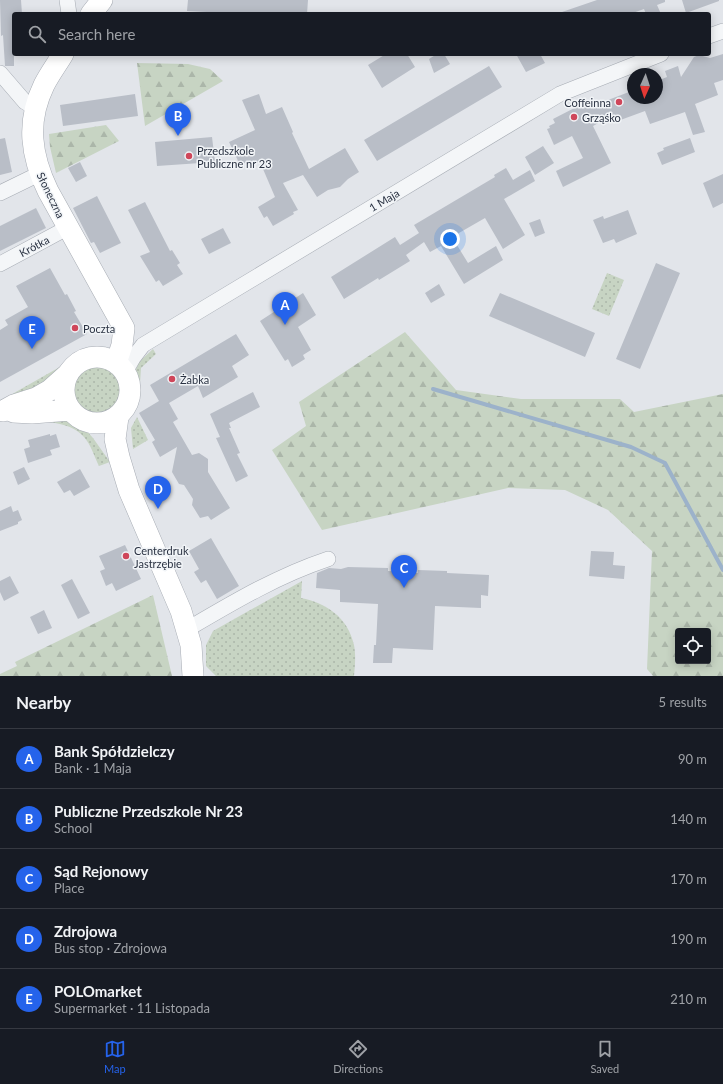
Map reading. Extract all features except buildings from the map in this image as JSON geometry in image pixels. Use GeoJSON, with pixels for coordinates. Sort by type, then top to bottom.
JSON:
{"type":"FeatureCollection","features":[{"type":"Feature","properties":{"kind":"main road"},"geometry":{"type":"LineString","coordinates":[[93,12],[102,0]]}},
{"type":"Feature","properties":{"kind":"main road","name":"Słoneczna"},"geometry":{"type":"LineString","coordinates":[[62,56],[44,85],[35,108],[32,135],[33,150],[39,174],[67,228],[124,328],[121,367]]}},
{"type":"Feature","properties":{"kind":"main road","name":"Słoneczna"},"geometry":{"type":"LineString","coordinates":[[88,358],[107,344],[112,331],[112,308]]}},
{"type":"Feature","properties":{"kind":"main road"},"geometry":{"type":"LineString","coordinates":[[2,412],[14,404],[36,398],[50,390],[77,364],[88,358],[98,357],[107,358],[121,367],[130,381],[131,391],[125,409],[111,421],[102,424],[93,424],[76,417],[65,401],[65,382],[69,373]]}},
{"type":"Feature","properties":{"kind":"main road"},"geometry":{"type":"LineString","coordinates":[[2,412],[32,413],[70,410]]}},
{"type":"Feature","properties":{"kind":"main road"},"geometry":{"type":"LineString","coordinates":[[118,416],[115,439],[119,457],[129,490],[181,611],[191,645],[194,676]]}},
{"type":"Feature","properties":{"kind":"main road"},"geometry":{"type":"LineString","coordinates":[[93,424],[114,467],[129,490]]}},
{"type":"Feature","properties":{"kind":"street"},"geometry":{"type":"LineString","coordinates":[[67,0],[69,12]]}},
{"type":"Feature","properties":{"kind":"street"},"geometry":{"type":"LineString","coordinates":[[711,35],[723,31]]}},
{"type":"Feature","properties":{"kind":"street","name":"1 Maja"},"geometry":{"type":"LineString","coordinates":[[121,367],[133,358],[144,345],[560,94],[656,56]]}},
{"type":"Feature","properties":{"kind":"street"},"geometry":{"type":"LineString","coordinates":[[0,73],[25,102],[35,108]]}},
{"type":"Feature","properties":{"kind":"street"},"geometry":{"type":"LineString","coordinates":[[0,192],[39,174]]}},
{"type":"Feature","properties":{"kind":"street","name":"Krótka"},"geometry":{"type":"LineString","coordinates":[[0,264],[67,228]]}},
{"type":"Feature","properties":{"kind":"street"},"geometry":{"type":"LineString","coordinates":[[186,630],[248,593],[302,568],[328,559]]}},
{"type":"Feature","properties":{"kind":"green space"},"geometry":{"type":"Polygon","coordinates":[[[137,63],[188,64],[210,69],[223,81],[145,126],[137,63]]]}},
{"type":"Feature","properties":{"kind":"green space"},"geometry":{"type":"Polygon","coordinates":[[[106,125],[119,141],[56,173],[50,147],[49,134],[106,125]]]}},
{"type":"Feature","properties":{"kind":"green space"},"geometry":{"type":"Polygon","coordinates":[[[607,273],[624,280],[609,316],[592,309],[607,273]]]}},
{"type":"Feature","properties":{"kind":"green space"},"geometry":{"type":"Polygon","coordinates":[[[405,332],[456,390],[521,399],[620,399],[634,412],[723,394],[723,676],[653,676],[647,669],[652,551],[608,510],[565,490],[508,488],[322,530],[272,450],[306,426],[299,402],[405,332]]]}},
{"type":"Feature","properties":{"kind":"green space"},"geometry":{"type":"Polygon","coordinates":[[[153,349],[156,354],[141,368],[139,399],[124,424],[125,416],[133,405],[136,369],[139,362],[153,349]]]}},
{"type":"Feature","properties":{"kind":"green space"},"geometry":{"type":"Polygon","coordinates":[[[65,364],[53,381],[7,397],[65,364]]]}},
{"type":"Feature","properties":{"kind":"green space"},"geometry":{"type":"Polygon","coordinates":[[[102,367],[114,373],[119,381],[119,399],[114,407],[106,412],[92,413],[80,407],[75,399],[74,385],[80,373],[88,368],[102,367]]]}},
{"type":"Feature","properties":{"kind":"green space"},"geometry":{"type":"Polygon","coordinates":[[[137,417],[148,440],[133,449],[131,428],[137,417]]]}},
{"type":"Feature","properties":{"kind":"green space"},"geometry":{"type":"Polygon","coordinates":[[[64,418],[84,428],[110,462],[99,466],[87,441],[74,429],[58,423],[22,420],[64,418]]]}},
{"type":"Feature","properties":{"kind":"green space"},"geometry":{"type":"Polygon","coordinates":[[[302,581],[301,598],[310,600],[335,613],[347,627],[355,649],[354,676],[216,676],[206,666],[206,645],[213,631],[302,581]]]}},
{"type":"Feature","properties":{"kind":"green space"},"geometry":{"type":"Polygon","coordinates":[[[153,595],[172,676],[0,676],[0,674],[17,666],[15,662],[153,595]]]}},
{"type":"Feature","properties":{"kind":"waterway"},"geometry":{"type":"LineString","coordinates":[[433,389],[631,447],[665,463],[723,570]]}},
{"type":"Feature","properties":{"kind":"place","name":"Coffeinna"},"geometry":{"type":"Point","coordinates":[619,102]}},
{"type":"Feature","properties":{"kind":"place","name":"Grząśko"},"geometry":{"type":"Point","coordinates":[574,117]}},
{"type":"Feature","properties":{"kind":"place","name":"Publiczne Przedszkole Nr 23"},"geometry":{"type":"Point","coordinates":[178,136]}},
{"type":"Feature","properties":{"kind":"place","name":"Przedszkole Publiczne nr 23"},"geometry":{"type":"Point","coordinates":[189,156]}},
{"type":"Feature","properties":{"kind":"place","name":"Bank Spółdzielczy"},"geometry":{"type":"Point","coordinates":[285,325]}},
{"type":"Feature","properties":{"kind":"place","name":"Poczta"},"geometry":{"type":"Point","coordinates":[75,328]}},
{"type":"Feature","properties":{"kind":"place","name":"POLOmarket"},"geometry":{"type":"Point","coordinates":[32,349]}},
{"type":"Feature","properties":{"kind":"place","name":"Żabka"},"geometry":{"type":"Point","coordinates":[172,379]}},
{"type":"Feature","properties":{"kind":"place","name":"Zdrojowa"},"geometry":{"type":"Point","coordinates":[158,509]}},
{"type":"Feature","properties":{"kind":"place","name":"Centerdruk Jastrzębie"},"geometry":{"type":"Point","coordinates":[126,556]}},
{"type":"Feature","properties":{"kind":"place","name":"Sąd Rejonowy"},"geometry":{"type":"Point","coordinates":[404,588]}}]}
